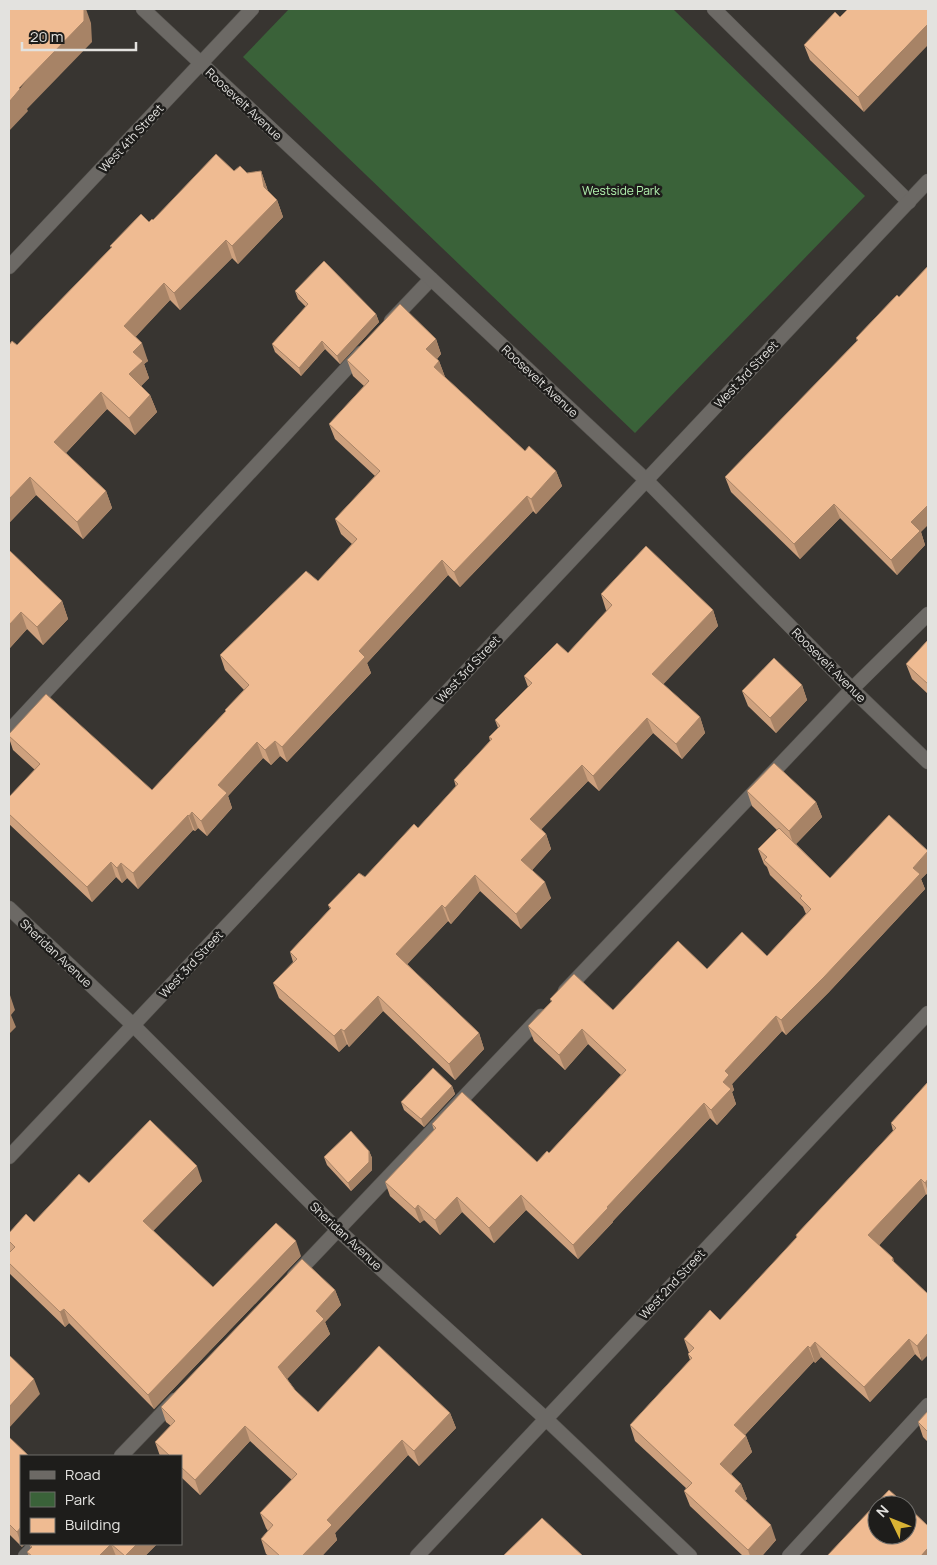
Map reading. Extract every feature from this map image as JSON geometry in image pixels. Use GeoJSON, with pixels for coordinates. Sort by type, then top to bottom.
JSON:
{"type":"FeatureCollection","features":[{"type":"Feature","properties":{"kind":"street","name":"Roosevelt Avenue"},"geometry":{"type":"LineString","coordinates":[[143,9],[646,480],[852,689],[928,762]]}},
{"type":"Feature","properties":{"kind":"street","name":"West 4th Street"},"geometry":{"type":"LineString","coordinates":[[9,267],[252,9]]}},
{"type":"Feature","properties":{"kind":"street"},"geometry":{"type":"LineString","coordinates":[[714,9],[909,202]]}},
{"type":"Feature","properties":{"kind":"street","name":"West 3rd Street"},"geometry":{"type":"LineString","coordinates":[[9,1158],[928,181]]}},
{"type":"Feature","properties":{"kind":"street"},"geometry":{"type":"LineString","coordinates":[[383,330],[431,279]]}},
{"type":"Feature","properties":{"kind":"street"},"geometry":{"type":"LineString","coordinates":[[9,731],[370,344]]}},
{"type":"Feature","properties":{"kind":"street"},"geometry":{"type":"LineString","coordinates":[[284,1287],[852,689],[928,614]]}},
{"type":"Feature","properties":{"kind":"street","name":"Sheridan Avenue"},"geometry":{"type":"LineString","coordinates":[[9,908],[134,1025],[338,1230],[546,1419],[690,1556]]}},
{"type":"Feature","properties":{"kind":"street","name":"West 2nd Street"},"geometry":{"type":"LineString","coordinates":[[416,1556],[928,1013]]}},
{"type":"Feature","properties":{"kind":"street"},"geometry":{"type":"LineString","coordinates":[[122,1455],[182,1393]]}},
{"type":"Feature","properties":{"kind":"street"},"geometry":{"type":"LineString","coordinates":[[789,1556],[928,1405]]}},
{"type":"Feature","properties":{"kind":"street"},"geometry":{"type":"LineString","coordinates":[[25,1556],[36,1545]]}},
{"type":"Feature","properties":{"kind":"green space","name":"Westside Park"},"geometry":{"type":"Polygon","coordinates":[[[289,9],[673,9],[865,196],[635,433],[243,57],[289,9]]]}},
{"type":"Feature","properties":{"kind":"building"},"geometry":{"type":"Polygon","coordinates":[[[9,9],[84,9],[84,21],[19,88],[9,102],[9,9]]]}},
{"type":"Feature","properties":{"kind":"building"},"geometry":{"type":"Polygon","coordinates":[[[848,9],[928,9],[928,24],[858,97],[804,45],[835,12],[840,17],[848,9]]]}},
{"type":"Feature","properties":{"kind":"building"},"geometry":{"type":"Polygon","coordinates":[[[216,154],[234,171],[240,166],[247,173],[261,171],[264,187],[277,200],[232,246],[226,240],[174,293],[164,283],[124,326],[142,343],[133,352],[143,361],[129,374],[150,395],[129,418],[101,392],[54,442],[106,491],[77,522],[30,477],[9,499],[9,345],[12,341],[17,345],[112,247],[110,246],[141,214],[149,222],[153,220],[216,154]]]}},
{"type":"Feature","properties":{"kind":"building"},"geometry":{"type":"Polygon","coordinates":[[[324,261],[376,314],[337,356],[322,341],[299,368],[272,344],[308,304],[295,291],[324,261]]]}},
{"type":"Feature","properties":{"kind":"building"},"geometry":{"type":"Polygon","coordinates":[[[928,266],[928,505],[911,522],[920,531],[891,560],[834,504],[794,544],[725,477],[858,340],[856,338],[897,295],[899,297],[928,266]]]}},
{"type":"Feature","properties":{"kind":"building"},"geometry":{"type":"Polygon","coordinates":[[[400,304],[436,339],[426,349],[439,361],[434,367],[525,451],[529,446],[556,471],[531,499],[527,496],[454,572],[442,560],[359,651],[365,657],[282,747],[275,741],[265,750],[257,742],[218,785],[227,793],[201,821],[192,812],[133,873],[121,863],[117,868],[111,862],[87,887],[9,814],[9,797],[40,764],[9,734],[46,694],[152,790],[226,711],[249,685],[220,655],[306,571],[318,581],[357,539],[335,519],[380,471],[329,424],[369,381],[347,360],[400,304]]]}},
{"type":"Feature","properties":{"kind":"building"},"geometry":{"type":"Polygon","coordinates":[[[646,546],[713,610],[652,674],[700,717],[676,744],[647,718],[593,776],[582,765],[530,819],[546,834],[521,860],[545,882],[516,914],[475,875],[445,908],[442,905],[396,954],[479,1033],[449,1064],[378,996],[344,1031],[341,1029],[334,1036],[273,983],[297,959],[290,952],[331,908],[328,905],[359,873],[365,877],[414,824],[418,828],[458,784],[454,780],[492,739],[489,737],[500,726],[495,720],[532,683],[524,676],[557,643],[568,653],[612,605],[601,594],[646,546]]]}},
{"type":"Feature","properties":{"kind":"building"},"geometry":{"type":"Polygon","coordinates":[[[9,550],[62,601],[37,627],[21,612],[9,625],[9,550]]]}},
{"type":"Feature","properties":{"kind":"building"},"geometry":{"type":"Polygon","coordinates":[[[928,640],[928,684],[906,664],[928,640]]]}},
{"type":"Feature","properties":{"kind":"building"},"geometry":{"type":"Polygon","coordinates":[[[774,658],[802,685],[770,718],[742,691],[774,658]]]}},
{"type":"Feature","properties":{"kind":"building"},"geometry":{"type":"Polygon","coordinates":[[[774,763],[816,802],[789,831],[747,791],[774,763]]]}},
{"type":"Feature","properties":{"kind":"building"},"geometry":{"type":"Polygon","coordinates":[[[889,815],[928,851],[913,868],[920,874],[824,977],[781,1020],[776,1016],[725,1071],[729,1075],[723,1082],[731,1089],[711,1110],[704,1103],[573,1245],[521,1195],[489,1228],[457,1197],[435,1220],[418,1205],[415,1209],[385,1182],[436,1128],[432,1124],[462,1092],[537,1162],[547,1151],[549,1153],[626,1070],[582,1029],[559,1055],[528,1026],[574,974],[613,1010],[678,941],[707,969],[742,932],[767,956],[811,909],[800,898],[802,896],[764,860],[767,857],[758,849],[779,828],[830,878],[889,815]]]}},
{"type":"Feature","properties":{"kind":"building"},"geometry":{"type":"Polygon","coordinates":[[[433,1068],[452,1086],[421,1119],[401,1102],[433,1068]]]}},
{"type":"Feature","properties":{"kind":"building"},"geometry":{"type":"Polygon","coordinates":[[[928,1082],[928,1179],[925,1183],[921,1179],[868,1235],[928,1294],[928,1333],[917,1346],[909,1339],[864,1387],[815,1342],[810,1348],[808,1346],[734,1425],[746,1436],[720,1464],[741,1484],[735,1491],[771,1525],[748,1550],[684,1491],[692,1483],[630,1425],[692,1358],[688,1354],[694,1348],[684,1339],[710,1310],[720,1320],[896,1128],[891,1123],[928,1082]]]}},
{"type":"Feature","properties":{"kind":"building"},"geometry":{"type":"Polygon","coordinates":[[[150,1120],[197,1166],[143,1221],[213,1287],[276,1223],[296,1241],[148,1395],[64,1309],[60,1312],[9,1263],[9,1253],[15,1247],[9,1241],[9,1233],[26,1214],[34,1222],[79,1174],[89,1183],[150,1120]]]}},
{"type":"Feature","properties":{"kind":"building"},"geometry":{"type":"Polygon","coordinates":[[[351,1131],[369,1151],[369,1162],[348,1183],[324,1157],[351,1131]]]}},
{"type":"Feature","properties":{"kind":"building"},"geometry":{"type":"Polygon","coordinates":[[[302,1259],[335,1290],[316,1311],[324,1319],[278,1367],[295,1390],[318,1412],[379,1346],[450,1413],[414,1451],[402,1440],[327,1520],[332,1525],[302,1556],[280,1556],[261,1539],[273,1525],[260,1513],[297,1474],[245,1426],[195,1480],[182,1468],[182,1455],[169,1455],[155,1442],[175,1421],[161,1407],[302,1259]]]}},
{"type":"Feature","properties":{"kind":"building"},"geometry":{"type":"Polygon","coordinates":[[[9,1355],[34,1379],[9,1407],[9,1355]]]}},
{"type":"Feature","properties":{"kind":"building"},"geometry":{"type":"Polygon","coordinates":[[[928,1411],[928,1432],[918,1422],[928,1411]]]}},
{"type":"Feature","properties":{"kind":"building"},"geometry":{"type":"Polygon","coordinates":[[[9,1437],[28,1455],[20,1455],[20,1528],[17,1532],[9,1524],[9,1437]]]}},
{"type":"Feature","properties":{"kind":"building"},"geometry":{"type":"Polygon","coordinates":[[[889,1490],[895,1495],[884,1495],[889,1490]]]}},
{"type":"Feature","properties":{"kind":"building"},"geometry":{"type":"Polygon","coordinates":[[[867,1513],[867,1545],[917,1545],[917,1516],[928,1526],[928,1548],[921,1556],[827,1556],[867,1513]]]}},
{"type":"Feature","properties":{"kind":"building"},"geometry":{"type":"Polygon","coordinates":[[[542,1518],[583,1556],[503,1556],[542,1518]]]}},
{"type":"Feature","properties":{"kind":"building"},"geometry":{"type":"Polygon","coordinates":[[[30,1545],[110,1545],[99,1556],[32,1556],[27,1552],[32,1547],[30,1545]]]}},
{"type":"Feature","properties":{"kind":"building"},"geometry":{"type":"Polygon","coordinates":[[[112,1545],[136,1545],[125,1556],[112,1545]]]}}]}
